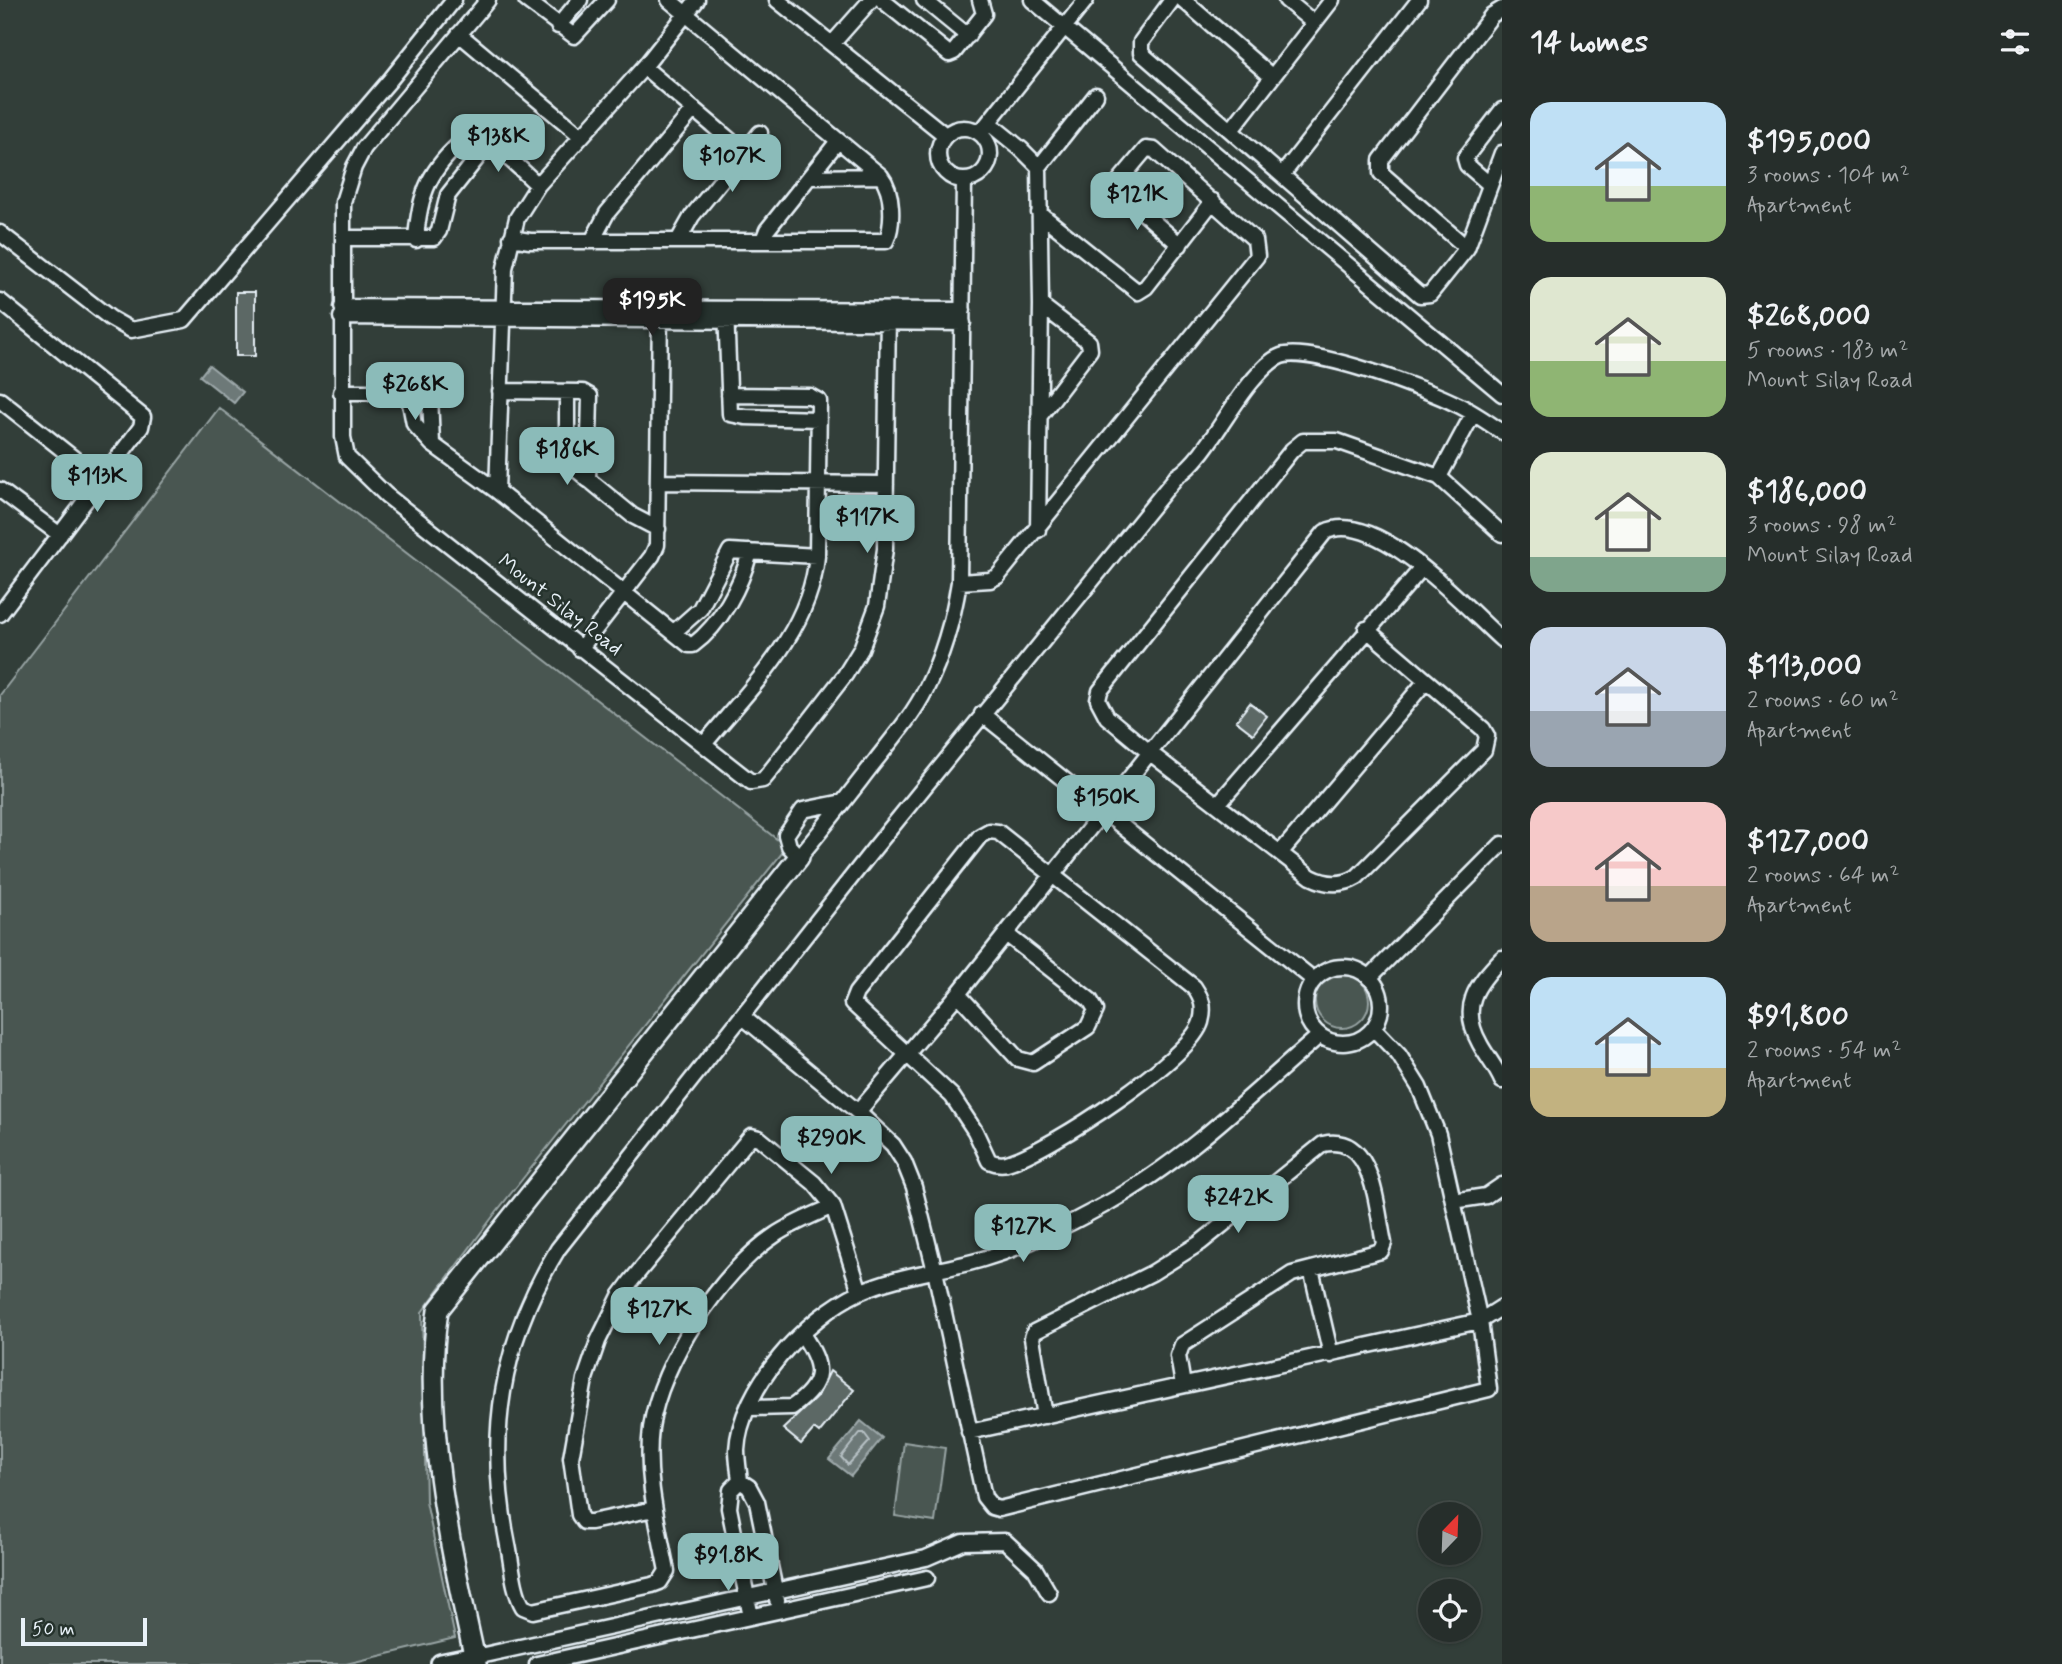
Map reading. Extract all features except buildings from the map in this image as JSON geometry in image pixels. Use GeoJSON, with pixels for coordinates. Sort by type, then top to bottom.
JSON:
{"type":"FeatureCollection","features":[{"type":"Feature","properties":{"kind":"street"},"geometry":{"type":"LineString","coordinates":[[0,233],[110,318],[131,330],[184,320],[390,80],[454,0]]}},
{"type":"Feature","properties":{"kind":"street"},"geometry":{"type":"LineString","coordinates":[[432,444],[432,398],[425,392],[341,393],[343,202],[359,157],[488,0]]}},
{"type":"Feature","properties":{"kind":"street"},"geometry":{"type":"LineString","coordinates":[[526,0],[574,36],[607,0]]}},
{"type":"Feature","properties":{"kind":"street"},"geometry":{"type":"LineString","coordinates":[[558,26],[580,0]]}},
{"type":"Feature","properties":{"kind":"street"},"geometry":{"type":"LineString","coordinates":[[511,238],[592,241],[886,241],[890,199],[886,183],[881,176],[669,0]]}},
{"type":"Feature","properties":{"kind":"street"},"geometry":{"type":"LineString","coordinates":[[497,491],[506,260],[517,218],[538,185],[644,67],[697,0]]}},
{"type":"Feature","properties":{"kind":"street"},"geometry":{"type":"LineString","coordinates":[[832,44],[871,0]]}},
{"type":"Feature","properties":{"kind":"street"},"geometry":{"type":"LineString","coordinates":[[882,0],[949,54],[968,36],[984,14],[980,0]]}},
{"type":"Feature","properties":{"kind":"street"},"geometry":{"type":"LineString","coordinates":[[924,0],[968,36]]}},
{"type":"Feature","properties":{"kind":"street"},"geometry":{"type":"LineString","coordinates":[[1031,0],[1502,394]]}},
{"type":"Feature","properties":{"kind":"street"},"geometry":{"type":"LineString","coordinates":[[984,128],[1086,0]]}},
{"type":"Feature","properties":{"kind":"street"},"geometry":{"type":"LineString","coordinates":[[1172,0],[1139,49],[1420,295],[1430,294],[1466,248],[1488,183],[1502,153]]}},
{"type":"Feature","properties":{"kind":"street"},"geometry":{"type":"LineString","coordinates":[[1183,0],[1271,76]]}},
{"type":"Feature","properties":{"kind":"street"},"geometry":{"type":"LineString","coordinates":[[1286,0],[1314,23]]}},
{"type":"Feature","properties":{"kind":"street"},"geometry":{"type":"LineString","coordinates":[[1231,129],[1332,0]]}},
{"type":"Feature","properties":{"kind":"street"},"geometry":{"type":"LineString","coordinates":[[1282,175],[1419,0]]}},
{"type":"Feature","properties":{"kind":"street"},"geometry":{"type":"LineString","coordinates":[[782,2],[945,135]]}},
{"type":"Feature","properties":{"kind":"street"},"geometry":{"type":"LineString","coordinates":[[1466,248],[1381,173],[1379,168],[1381,160],[1492,15],[1502,9]]}},
{"type":"Feature","properties":{"kind":"street"},"geometry":{"type":"LineString","coordinates":[[459,34],[581,136]]}},
{"type":"Feature","properties":{"kind":"street"},"geometry":{"type":"LineString","coordinates":[[644,67],[744,152]]}},
{"type":"Feature","properties":{"kind":"street"},"geometry":{"type":"LineString","coordinates":[[1038,530],[1041,305],[1039,167],[1096,95]]}},
{"type":"Feature","properties":{"kind":"street"},"geometry":{"type":"LineString","coordinates":[[592,241],[607,213],[694,108]]}},
{"type":"Feature","properties":{"kind":"street"},"geometry":{"type":"LineString","coordinates":[[1488,183],[1467,166],[1465,158],[1502,110]]}},
{"type":"Feature","properties":{"kind":"street"},"geometry":{"type":"LineString","coordinates":[[984,128],[989,146],[989,162],[979,175],[964,180],[955,179],[941,168],[937,151],[945,135],[958,128],[984,128],[1021,149],[1039,167]]}},
{"type":"Feature","properties":{"kind":"street"},"geometry":{"type":"LineString","coordinates":[[679,239],[684,227],[760,133]]}},
{"type":"Feature","properties":{"kind":"street"},"geometry":{"type":"LineString","coordinates":[[416,240],[421,194],[429,180],[467,137],[477,136],[489,143],[538,185]]}},
{"type":"Feature","properties":{"kind":"street"},"geometry":{"type":"LineString","coordinates":[[762,240],[767,230],[838,141]]}},
{"type":"Feature","properties":{"kind":"street"},"geometry":{"type":"LineString","coordinates":[[344,238],[416,240],[437,235],[448,195],[489,143]]}},
{"type":"Feature","properties":{"kind":"street"},"geometry":{"type":"LineString","coordinates":[[960,582],[990,580],[998,576],[1038,530],[1257,256],[1255,240],[1213,201],[1154,150],[1141,152],[1116,182],[1116,192],[1180,245]]}},
{"type":"Feature","properties":{"kind":"street"},"geometry":{"type":"LineString","coordinates":[[811,177],[881,176]]}},
{"type":"Feature","properties":{"kind":"street"},"geometry":{"type":"LineString","coordinates":[[476,1661],[442,1498],[434,1391],[438,1310],[843,802],[913,712],[926,690],[953,621],[960,582],[964,180]]}},
{"type":"Feature","properties":{"kind":"street"},"geometry":{"type":"LineString","coordinates":[[1039,213],[1138,292],[1146,287],[1213,201]]}},
{"type":"Feature","properties":{"kind":"street"},"geometry":{"type":"LineString","coordinates":[[0,301],[143,417],[141,427],[2,607]]}},
{"type":"Feature","properties":{"kind":"street"},"geometry":{"type":"LineString","coordinates":[[1039,417],[1090,350],[1089,342],[1041,305]]}},
{"type":"Feature","properties":{"kind":"street"},"geometry":{"type":"LineString","coordinates":[[341,312],[963,316]]}},
{"type":"Feature","properties":{"kind":"street"},"geometry":{"type":"LineString","coordinates":[[726,314],[729,411],[735,416],[819,419]]}},
{"type":"Feature","properties":{"kind":"street"},"geometry":{"type":"LineString","coordinates":[[580,649],[652,556],[658,529],[660,315]]}},
{"type":"Feature","properties":{"kind":"street"},"geometry":{"type":"LineString","coordinates":[[659,482],[886,484],[888,316]]}},
{"type":"Feature","properties":{"kind":"street"},"geometry":{"type":"LineString","coordinates":[[833,1206],[776,1234],[752,1253],[706,1307],[678,1347],[660,1390],[651,1429],[650,1463],[654,1509],[667,1572],[660,1582],[533,1611],[523,1607],[500,1505],[497,1453],[500,1398],[511,1351],[525,1311],[558,1249],[982,714],[1177,476],[1188,470],[1237,399],[1271,362],[1292,354],[1311,355],[1380,375],[1456,403],[1502,432]]}},
{"type":"Feature","properties":{"kind":"street"},"geometry":{"type":"LineString","coordinates":[[500,391],[583,392],[592,400],[589,480]]}},
{"type":"Feature","properties":{"kind":"street","name":"Mount Silay Road"},"geometry":{"type":"LineString","coordinates":[[341,393],[343,437],[347,457],[386,495],[580,649],[705,743],[751,782],[763,780],[768,774],[845,675],[861,649],[881,587],[886,484]]}},
{"type":"Feature","properties":{"kind":"street"},"geometry":{"type":"LineString","coordinates":[[408,393],[414,424],[432,444],[497,491],[689,645],[698,642],[740,584],[750,552]]}},
{"type":"Feature","properties":{"kind":"street"},"geometry":{"type":"LineString","coordinates":[[567,393],[566,462],[633,516],[658,529]]}},
{"type":"Feature","properties":{"kind":"street"},"geometry":{"type":"LineString","coordinates":[[705,743],[776,656],[800,621],[814,581],[817,556],[819,401],[810,396],[729,395]]}},
{"type":"Feature","properties":{"kind":"street"},"geometry":{"type":"LineString","coordinates":[[0,400],[101,480]]}},
{"type":"Feature","properties":{"kind":"street"},"geometry":{"type":"LineString","coordinates":[[1438,477],[1473,414]]}},
{"type":"Feature","properties":{"kind":"street"},"geometry":{"type":"LineString","coordinates":[[1366,629],[1483,729],[1487,736],[1483,750],[1348,883],[1320,881],[1280,852],[1107,717],[1098,700],[1100,691],[1292,450],[1303,441],[1337,441],[1438,477],[1502,534]]}},
{"type":"Feature","properties":{"kind":"street"},"geometry":{"type":"LineString","coordinates":[[0,490],[60,535]]}},
{"type":"Feature","properties":{"kind":"street"},"geometry":{"type":"LineString","coordinates":[[858,1112],[958,994],[1325,532],[1335,527],[1347,527],[1369,534],[1396,548],[1502,640]]}},
{"type":"Feature","properties":{"kind":"street"},"geometry":{"type":"LineString","coordinates":[[674,632],[700,609],[730,551],[817,556]]}},
{"type":"Feature","properties":{"kind":"street"},"geometry":{"type":"LineString","coordinates":[[1218,804],[1366,629],[1422,568]]}},
{"type":"Feature","properties":{"kind":"street"},"geometry":{"type":"LineString","coordinates":[[1280,852],[1426,681]]}},
{"type":"Feature","properties":{"kind":"street"},"geometry":{"type":"LineString","coordinates":[[982,714],[1101,813],[1314,980]]}},
{"type":"Feature","properties":{"kind":"street"},"geometry":{"type":"LineString","coordinates":[[799,857],[789,846],[786,835],[803,810],[814,805],[843,802]]}},
{"type":"Feature","properties":{"kind":"street"},"geometry":{"type":"LineString","coordinates":[[989,831],[998,832],[1052,873],[1194,987],[1204,1003],[1201,1023],[1193,1037],[1111,1106],[1056,1139],[1008,1163],[989,1161],[975,1131],[952,1096],[909,1054],[854,1008],[856,993],[980,836],[989,831]]}},
{"type":"Feature","properties":{"kind":"street"},"geometry":{"type":"LineString","coordinates":[[1369,978],[1502,844]]}},
{"type":"Feature","properties":{"kind":"street"},"geometry":{"type":"LineString","coordinates":[[958,994],[1018,1059],[1026,1064],[1033,1063],[1088,1027],[1096,1010],[1090,1000],[1006,934]]}},
{"type":"Feature","properties":{"kind":"street"},"geometry":{"type":"LineString","coordinates":[[1500,1072],[1470,1023],[1474,993],[1480,982],[1502,958]]}},
{"type":"Feature","properties":{"kind":"street"},"geometry":{"type":"LineString","coordinates":[[1337,967],[1354,969],[1369,978],[1379,993],[1381,1003],[1373,1028],[1352,1042],[1335,1042],[1312,1028],[1305,1009],[1305,998],[1314,980],[1337,967]]}},
{"type":"Feature","properties":{"kind":"street"},"geometry":{"type":"LineString","coordinates":[[743,1017],[858,1112],[892,1145],[904,1162],[914,1186],[935,1271],[984,1497],[992,1507],[999,1509],[1485,1392],[1489,1385],[1480,1321],[1438,1134],[1424,1098],[1399,1055],[1373,1028]]}},
{"type":"Feature","properties":{"kind":"street"},"geometry":{"type":"LineString","coordinates":[[740,1481],[737,1449],[750,1408],[765,1376],[783,1352],[802,1334],[860,1292],[1024,1245],[1112,1201],[1171,1162],[1320,1035]]}},
{"type":"Feature","properties":{"kind":"street"},"geometry":{"type":"LineString","coordinates":[[654,1509],[584,1522],[579,1515],[573,1488],[571,1458],[584,1379],[620,1296],[751,1136],[759,1138],[814,1183],[833,1206],[860,1292]]}},
{"type":"Feature","properties":{"kind":"street"},"geometry":{"type":"LineString","coordinates":[[1045,1416],[1032,1338],[1034,1332],[1140,1279],[1200,1243],[1323,1144],[1345,1143],[1354,1147],[1368,1170],[1383,1248],[1373,1254],[1311,1269],[1277,1281],[1182,1345],[1178,1356],[1183,1385]]}},
{"type":"Feature","properties":{"kind":"street"},"geometry":{"type":"LineString","coordinates":[[1454,1201],[1486,1196],[1502,1185]]}},
{"type":"Feature","properties":{"kind":"street"},"geometry":{"type":"LineString","coordinates":[[1311,1269],[1331,1355]]}},
{"type":"Feature","properties":{"kind":"street"},"geometry":{"type":"LineString","coordinates":[[969,1433],[1480,1321],[1502,1307]]}},
{"type":"Feature","properties":{"kind":"street"},"geometry":{"type":"LineString","coordinates":[[750,1408],[792,1407],[816,1385],[819,1372],[817,1355],[802,1334]]}},
{"type":"Feature","properties":{"kind":"street"},"geometry":{"type":"LineString","coordinates":[[740,1481],[749,1487],[757,1502],[779,1611]]}},
{"type":"Feature","properties":{"kind":"street"},"geometry":{"type":"LineString","coordinates":[[740,1481],[731,1490],[729,1508],[751,1617]]}},
{"type":"Feature","properties":{"kind":"street"},"geometry":{"type":"LineString","coordinates":[[441,1664],[476,1661],[926,1558],[963,1542],[1005,1541],[1035,1569],[1048,1592]]}},
{"type":"Feature","properties":{"kind":"street"},"geometry":{"type":"LineString","coordinates":[[537,1664],[927,1578]]}},
{"type":"Feature","properties":{"kind":"shaded area"},"geometry":{"type":"Polygon","coordinates":[[[219,408],[783,844],[782,853],[497,1211],[422,1312],[426,1502],[455,1638],[346,1664],[0,1664],[0,695],[219,408]]]}},
{"type":"Feature","properties":{"kind":"shaded area"},"geometry":{"type":"Polygon","coordinates":[[[1342,974],[1361,982],[1369,1001],[1361,1020],[1342,1028],[1323,1020],[1315,1001],[1323,982],[1342,974]]]}},
{"type":"Feature","properties":{"kind":"shaded area"},"geometry":{"type":"Polygon","coordinates":[[[904,1442],[945,1448],[935,1522],[895,1516],[904,1442]]]}},
{"type":"Feature","properties":{"kind":"water"},"geometry":{"type":"Polygon","coordinates":[[[209,365],[243,392],[234,403],[200,376],[209,365]]]}},
{"type":"Feature","properties":{"kind":"water"},"geometry":{"type":"Polygon","coordinates":[[[861,1421],[882,1438],[851,1476],[829,1459],[861,1421]]]}}]}
